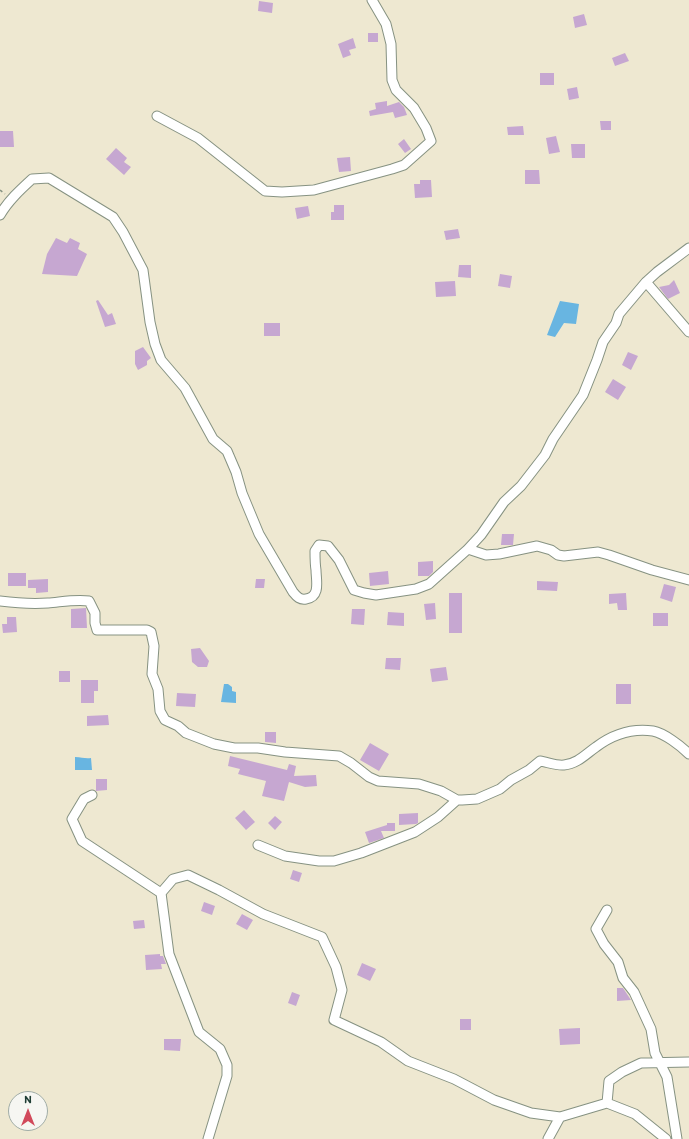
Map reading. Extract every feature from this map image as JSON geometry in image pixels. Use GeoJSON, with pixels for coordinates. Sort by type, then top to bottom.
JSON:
{"type":"FeatureCollection","features":[{"type":"Feature","properties":{"kind":"street"},"geometry":{"type":"LineString","coordinates":[[157,116],[198,138],[265,191],[282,192],[314,190],[404,165],[431,141],[426,128],[414,108],[396,90],[392,80],[390,44],[386,24],[372,0]]}},
{"type":"Feature","properties":{"kind":"street"},"geometry":{"type":"LineString","coordinates":[[0,215],[4,208],[32,179],[49,178],[113,218],[123,232],[143,270],[150,322],[155,344],[161,360],[185,388],[213,439],[226,450],[236,472],[242,493],[259,534],[297,597],[302,599],[310,598],[316,593],[318,586],[316,577],[315,551],[319,546],[328,546],[339,560],[354,590],[376,595],[416,589],[429,584],[468,549],[481,535],[504,502],[521,486],[545,455],[553,439],[583,395],[603,342],[616,323],[619,314],[646,282],[689,248]]}},
{"type":"Feature","properties":{"kind":"street"},"geometry":{"type":"LineString","coordinates":[[646,282],[689,332]]}},
{"type":"Feature","properties":{"kind":"street"},"geometry":{"type":"LineString","coordinates":[[468,549],[486,555],[499,554],[537,546],[564,556],[598,552],[652,570],[689,580]]}},
{"type":"Feature","properties":{"kind":"street"},"geometry":{"type":"LineString","coordinates":[[0,601],[19,603],[89,601],[96,613],[95,623],[97,630],[147,630],[151,632],[154,646],[152,674],[158,689],[160,711],[165,720],[178,726],[186,733],[214,744],[234,748],[258,748],[285,752],[339,756],[352,763],[369,778],[378,781],[420,784],[457,800],[477,798],[500,789],[540,761],[564,765],[581,759],[596,746],[625,732],[654,731],[677,743],[689,754]]}},
{"type":"Feature","properties":{"kind":"street"},"geometry":{"type":"LineString","coordinates":[[92,795],[84,799],[72,819],[82,841],[161,894]]}},
{"type":"Feature","properties":{"kind":"street"},"geometry":{"type":"LineString","coordinates":[[258,845],[285,856],[319,862],[334,861],[361,853],[415,832],[438,817],[457,800]]}},
{"type":"Feature","properties":{"kind":"street"},"geometry":{"type":"LineString","coordinates":[[208,1139],[227,1076],[227,1065],[220,1048],[199,1032],[169,954],[161,894],[173,879],[188,875],[263,914],[322,937],[336,967],[342,990],[334,1020],[381,1042],[408,1061],[454,1079],[494,1100],[531,1113],[560,1117],[607,1103],[635,1114],[666,1139]]}},
{"type":"Feature","properties":{"kind":"street"},"geometry":{"type":"LineString","coordinates":[[607,910],[596,929],[604,944],[618,962],[622,978],[634,992],[651,1030],[655,1053],[667,1077],[676,1139]]}},
{"type":"Feature","properties":{"kind":"street"},"geometry":{"type":"LineString","coordinates":[[607,1103],[609,1081],[641,1062],[689,1062]]}},
{"type":"Feature","properties":{"kind":"street"},"geometry":{"type":"LineString","coordinates":[[548,1139],[560,1117]]}},
{"type":"Feature","properties":{"kind":"water"},"geometry":{"type":"Polygon","coordinates":[[[560,301],[579,304],[576,324],[564,323],[555,337],[547,335],[560,301]]]}},
{"type":"Feature","properties":{"kind":"water"},"geometry":{"type":"Polygon","coordinates":[[[224,684],[228,684],[232,687],[232,691],[236,692],[236,703],[221,702],[224,684]]]}},
{"type":"Feature","properties":{"kind":"water"},"geometry":{"type":"Polygon","coordinates":[[[75,757],[91,758],[92,770],[75,770],[75,757]]]}},
{"type":"Feature","properties":{"kind":"building"},"geometry":{"type":"Polygon","coordinates":[[[259,1],[273,3],[272,13],[258,11],[259,1]]]}},
{"type":"Feature","properties":{"kind":"building"},"geometry":{"type":"Polygon","coordinates":[[[584,14],[587,25],[575,28],[573,17],[584,14]]]}},
{"type":"Feature","properties":{"kind":"building"},"geometry":{"type":"Polygon","coordinates":[[[368,33],[378,33],[378,42],[368,42],[368,33]]]}},
{"type":"Feature","properties":{"kind":"building"},"geometry":{"type":"Polygon","coordinates":[[[353,38],[356,48],[349,50],[351,55],[343,58],[338,44],[353,38]]]}},
{"type":"Feature","properties":{"kind":"building"},"geometry":{"type":"Polygon","coordinates":[[[625,53],[629,61],[615,66],[612,58],[625,53]]]}},
{"type":"Feature","properties":{"kind":"building"},"geometry":{"type":"Polygon","coordinates":[[[540,73],[554,73],[554,85],[540,85],[540,73]]]}},
{"type":"Feature","properties":{"kind":"building"},"geometry":{"type":"Polygon","coordinates":[[[577,87],[579,98],[569,100],[567,89],[577,87]]]}},
{"type":"Feature","properties":{"kind":"building"},"geometry":{"type":"Polygon","coordinates":[[[387,101],[387,106],[399,102],[404,107],[407,115],[395,118],[393,112],[370,116],[369,111],[376,109],[375,103],[387,101]]]}},
{"type":"Feature","properties":{"kind":"building"},"geometry":{"type":"Polygon","coordinates":[[[600,121],[611,121],[611,130],[601,130],[600,121]]]}},
{"type":"Feature","properties":{"kind":"building"},"geometry":{"type":"Polygon","coordinates":[[[523,126],[524,135],[508,135],[507,127],[523,126]]]}},
{"type":"Feature","properties":{"kind":"building"},"geometry":{"type":"Polygon","coordinates":[[[0,131],[13,131],[14,147],[0,147],[0,131]]]}},
{"type":"Feature","properties":{"kind":"building"},"geometry":{"type":"Polygon","coordinates":[[[556,136],[560,152],[549,154],[546,138],[556,136]]]}},
{"type":"Feature","properties":{"kind":"building"},"geometry":{"type":"Polygon","coordinates":[[[404,139],[411,149],[405,153],[398,144],[404,139]]]}},
{"type":"Feature","properties":{"kind":"building"},"geometry":{"type":"Polygon","coordinates":[[[571,144],[585,144],[585,158],[572,158],[571,144]]]}},
{"type":"Feature","properties":{"kind":"building"},"geometry":{"type":"Polygon","coordinates":[[[116,148],[127,158],[124,162],[131,167],[124,175],[106,159],[116,148]]]}},
{"type":"Feature","properties":{"kind":"building"},"geometry":{"type":"Polygon","coordinates":[[[350,157],[351,171],[339,172],[337,158],[350,157]]]}},
{"type":"Feature","properties":{"kind":"building"},"geometry":{"type":"Polygon","coordinates":[[[525,170],[539,170],[540,184],[525,184],[525,170]]]}},
{"type":"Feature","properties":{"kind":"building"},"geometry":{"type":"Polygon","coordinates":[[[420,180],[431,180],[432,197],[415,198],[414,184],[420,184],[420,180]]]}},
{"type":"Feature","properties":{"kind":"building"},"geometry":{"type":"Polygon","coordinates":[[[334,205],[344,205],[344,220],[331,220],[331,212],[334,212],[334,205]]]}},
{"type":"Feature","properties":{"kind":"building"},"geometry":{"type":"Polygon","coordinates":[[[308,206],[310,216],[297,219],[295,208],[308,206]]]}},
{"type":"Feature","properties":{"kind":"building"},"geometry":{"type":"Polygon","coordinates":[[[458,229],[460,238],[446,240],[444,231],[458,229]]]}},
{"type":"Feature","properties":{"kind":"building"},"geometry":{"type":"Polygon","coordinates":[[[56,238],[67,243],[70,238],[80,243],[78,249],[87,254],[77,276],[42,274],[47,254],[56,238]]]}},
{"type":"Feature","properties":{"kind":"building"},"geometry":{"type":"Polygon","coordinates":[[[459,265],[471,265],[471,278],[458,277],[459,265]]]}},
{"type":"Feature","properties":{"kind":"building"},"geometry":{"type":"Polygon","coordinates":[[[500,274],[512,276],[510,288],[498,286],[500,274]]]}},
{"type":"Feature","properties":{"kind":"building"},"geometry":{"type":"Polygon","coordinates":[[[674,280],[680,293],[668,299],[659,287],[669,285],[674,280]]]}},
{"type":"Feature","properties":{"kind":"building"},"geometry":{"type":"Polygon","coordinates":[[[455,281],[456,296],[436,297],[435,282],[455,281]]]}},
{"type":"Feature","properties":{"kind":"building"},"geometry":{"type":"Polygon","coordinates":[[[98,300],[108,315],[112,313],[116,324],[105,327],[96,301],[98,300]]]}},
{"type":"Feature","properties":{"kind":"building"},"geometry":{"type":"Polygon","coordinates":[[[264,323],[280,323],[280,336],[264,336],[264,323]]]}},
{"type":"Feature","properties":{"kind":"building"},"geometry":{"type":"Polygon","coordinates":[[[143,347],[151,358],[147,361],[147,365],[138,370],[135,364],[135,351],[143,347]]]}},
{"type":"Feature","properties":{"kind":"building"},"geometry":{"type":"Polygon","coordinates":[[[628,352],[638,356],[631,370],[622,365],[628,352]]]}},
{"type":"Feature","properties":{"kind":"building"},"geometry":{"type":"Polygon","coordinates":[[[613,379],[626,387],[618,400],[605,392],[613,379]]]}},
{"type":"Feature","properties":{"kind":"building"},"geometry":{"type":"Polygon","coordinates":[[[502,534],[514,534],[513,545],[501,545],[502,534]]]}},
{"type":"Feature","properties":{"kind":"building"},"geometry":{"type":"Polygon","coordinates":[[[433,561],[433,572],[429,576],[418,576],[418,562],[433,561]]]}},
{"type":"Feature","properties":{"kind":"building"},"geometry":{"type":"Polygon","coordinates":[[[388,571],[389,584],[370,586],[369,573],[388,571]]]}},
{"type":"Feature","properties":{"kind":"building"},"geometry":{"type":"Polygon","coordinates":[[[8,573],[26,573],[26,586],[8,586],[8,573]]]}},
{"type":"Feature","properties":{"kind":"building"},"geometry":{"type":"Polygon","coordinates":[[[48,579],[48,592],[36,593],[36,588],[28,588],[28,580],[48,579]]]}},
{"type":"Feature","properties":{"kind":"building"},"geometry":{"type":"Polygon","coordinates":[[[256,579],[265,579],[264,588],[255,588],[256,579]]]}},
{"type":"Feature","properties":{"kind":"building"},"geometry":{"type":"Polygon","coordinates":[[[537,581],[558,582],[557,591],[537,590],[537,581]]]}},
{"type":"Feature","properties":{"kind":"building"},"geometry":{"type":"Polygon","coordinates":[[[664,584],[676,587],[672,602],[660,598],[664,584]]]}},
{"type":"Feature","properties":{"kind":"building"},"geometry":{"type":"Polygon","coordinates":[[[449,593],[462,593],[462,633],[449,633],[449,593]]]}},
{"type":"Feature","properties":{"kind":"building"},"geometry":{"type":"Polygon","coordinates":[[[626,593],[627,610],[618,610],[617,603],[609,604],[609,594],[626,593]]]}},
{"type":"Feature","properties":{"kind":"building"},"geometry":{"type":"Polygon","coordinates":[[[435,603],[436,619],[426,620],[424,604],[435,603]]]}},
{"type":"Feature","properties":{"kind":"building"},"geometry":{"type":"Polygon","coordinates":[[[86,608],[87,628],[71,628],[71,609],[86,608]]]}},
{"type":"Feature","properties":{"kind":"building"},"geometry":{"type":"Polygon","coordinates":[[[352,609],[365,609],[364,625],[351,624],[352,609]]]}},
{"type":"Feature","properties":{"kind":"building"},"geometry":{"type":"Polygon","coordinates":[[[388,612],[404,613],[404,626],[387,625],[388,612]]]}},
{"type":"Feature","properties":{"kind":"building"},"geometry":{"type":"Polygon","coordinates":[[[653,613],[668,613],[668,626],[653,626],[653,613]]]}},
{"type":"Feature","properties":{"kind":"building"},"geometry":{"type":"Polygon","coordinates":[[[7,617],[16,617],[17,632],[3,633],[2,624],[7,624],[7,617]]]}},
{"type":"Feature","properties":{"kind":"building"},"geometry":{"type":"Polygon","coordinates":[[[200,648],[209,661],[207,667],[198,667],[192,662],[191,649],[200,648]]]}},
{"type":"Feature","properties":{"kind":"building"},"geometry":{"type":"Polygon","coordinates":[[[386,658],[401,658],[400,670],[385,669],[386,658]]]}},
{"type":"Feature","properties":{"kind":"building"},"geometry":{"type":"Polygon","coordinates":[[[446,667],[448,680],[432,682],[430,669],[446,667]]]}},
{"type":"Feature","properties":{"kind":"building"},"geometry":{"type":"Polygon","coordinates":[[[59,671],[70,671],[70,682],[59,682],[59,671]]]}},
{"type":"Feature","properties":{"kind":"building"},"geometry":{"type":"Polygon","coordinates":[[[81,680],[98,680],[98,691],[94,691],[94,703],[81,703],[81,680]]]}},
{"type":"Feature","properties":{"kind":"building"},"geometry":{"type":"Polygon","coordinates":[[[616,684],[631,684],[631,704],[616,704],[616,684]]]}},
{"type":"Feature","properties":{"kind":"building"},"geometry":{"type":"Polygon","coordinates":[[[177,693],[196,694],[195,707],[176,706],[177,693]]]}},
{"type":"Feature","properties":{"kind":"building"},"geometry":{"type":"Polygon","coordinates":[[[108,715],[109,725],[87,726],[87,716],[108,715]]]}},
{"type":"Feature","properties":{"kind":"building"},"geometry":{"type":"Polygon","coordinates":[[[265,732],[276,732],[276,743],[265,742],[265,732]]]}},
{"type":"Feature","properties":{"kind":"building"},"geometry":{"type":"Polygon","coordinates":[[[370,743],[389,754],[379,771],[360,760],[370,743]]]}},
{"type":"Feature","properties":{"kind":"building"},"geometry":{"type":"Polygon","coordinates":[[[230,756],[287,770],[289,764],[296,766],[294,776],[316,775],[317,786],[305,787],[289,782],[284,801],[262,796],[266,781],[238,774],[240,769],[228,766],[230,756]]]}},
{"type":"Feature","properties":{"kind":"building"},"geometry":{"type":"Polygon","coordinates":[[[96,779],[107,779],[107,790],[96,791],[96,779]]]}},
{"type":"Feature","properties":{"kind":"building"},"geometry":{"type":"Polygon","coordinates":[[[244,810],[255,822],[246,830],[235,818],[244,810]]]}},
{"type":"Feature","properties":{"kind":"building"},"geometry":{"type":"Polygon","coordinates":[[[418,813],[418,823],[399,825],[399,814],[418,813]]]}},
{"type":"Feature","properties":{"kind":"building"},"geometry":{"type":"Polygon","coordinates":[[[275,816],[282,822],[275,830],[268,823],[275,816]]]}},
{"type":"Feature","properties":{"kind":"building"},"geometry":{"type":"Polygon","coordinates":[[[387,823],[395,823],[395,831],[381,831],[384,838],[369,843],[365,832],[387,825],[387,823]]]}},
{"type":"Feature","properties":{"kind":"building"},"geometry":{"type":"Polygon","coordinates":[[[293,870],[302,873],[299,882],[290,879],[293,870]]]}},
{"type":"Feature","properties":{"kind":"building"},"geometry":{"type":"Polygon","coordinates":[[[204,902],[215,906],[212,915],[201,911],[204,902]]]}},
{"type":"Feature","properties":{"kind":"building"},"geometry":{"type":"Polygon","coordinates":[[[242,914],[253,920],[247,930],[236,924],[242,914]]]}},
{"type":"Feature","properties":{"kind":"building"},"geometry":{"type":"Polygon","coordinates":[[[144,920],[145,928],[134,929],[133,921],[144,920]]]}},
{"type":"Feature","properties":{"kind":"building"},"geometry":{"type":"Polygon","coordinates":[[[160,954],[160,956],[163,956],[166,964],[161,964],[162,969],[146,970],[145,955],[160,954]]]}},
{"type":"Feature","properties":{"kind":"building"},"geometry":{"type":"Polygon","coordinates":[[[362,963],[376,969],[370,981],[357,975],[362,963]]]}},
{"type":"Feature","properties":{"kind":"building"},"geometry":{"type":"Polygon","coordinates":[[[617,988],[623,988],[631,1000],[617,1001],[617,988]]]}},
{"type":"Feature","properties":{"kind":"building"},"geometry":{"type":"Polygon","coordinates":[[[292,992],[300,995],[296,1006],[288,1003],[292,992]]]}},
{"type":"Feature","properties":{"kind":"building"},"geometry":{"type":"Polygon","coordinates":[[[460,1019],[471,1019],[471,1030],[460,1030],[460,1019]]]}},
{"type":"Feature","properties":{"kind":"building"},"geometry":{"type":"Polygon","coordinates":[[[580,1028],[580,1044],[560,1045],[559,1029],[580,1028]]]}},
{"type":"Feature","properties":{"kind":"building"},"geometry":{"type":"Polygon","coordinates":[[[164,1039],[181,1039],[180,1051],[164,1050],[164,1039]]]}}]}
